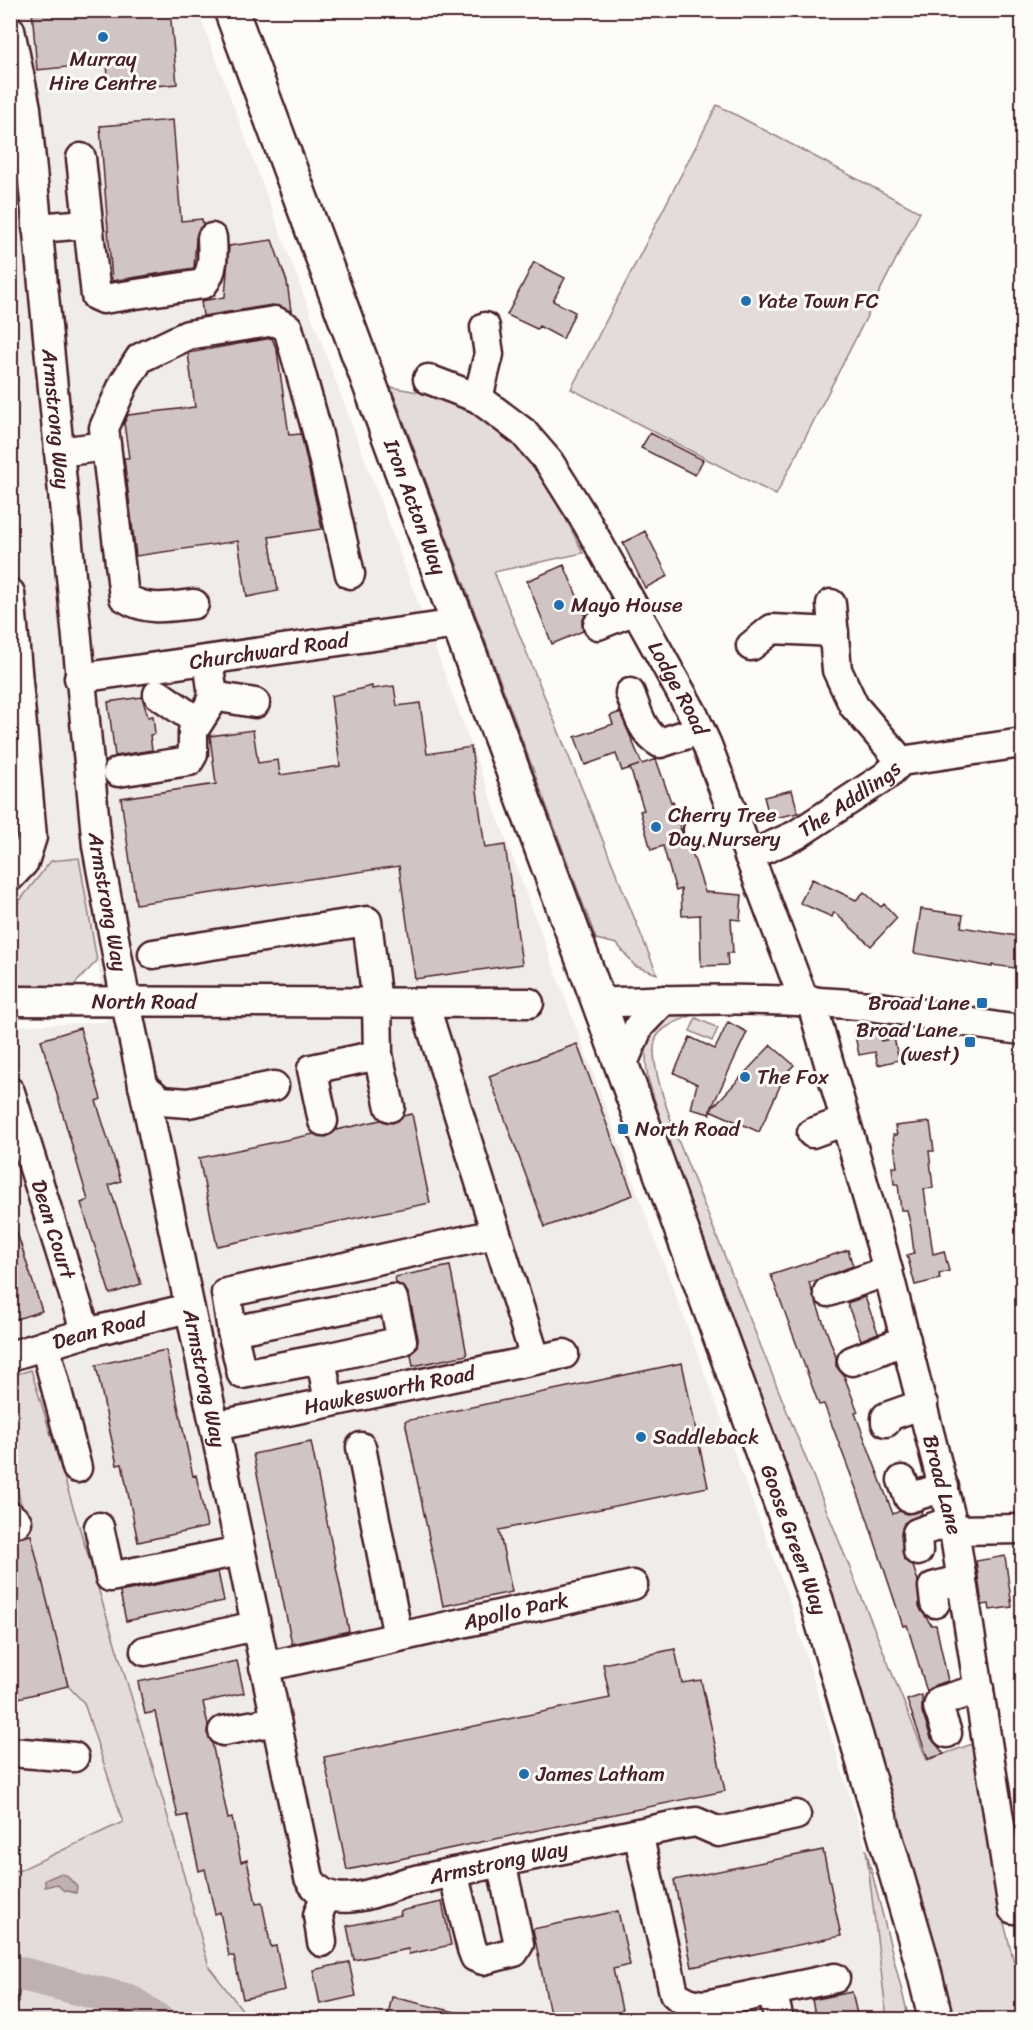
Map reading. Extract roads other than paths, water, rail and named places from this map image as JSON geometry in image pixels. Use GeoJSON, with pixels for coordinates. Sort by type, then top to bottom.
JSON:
{"type":"FeatureCollection","features":[{"type":"Feature","properties":{"kind":"main road","name":"Iron Acton Way"},"geometry":{"type":"LineString","coordinates":[[231,10],[599,1003]]}},
{"type":"Feature","properties":{"kind":"main road","name":"Goose Green Way"},"geometry":{"type":"LineString","coordinates":[[599,1003],[816,1600],[920,1955],[936,2019]]}},
{"type":"Feature","properties":{"kind":"street","name":"Armstrong Way"},"geometry":{"type":"LineString","coordinates":[[10,30],[15,68],[22,188],[37,228],[97,846],[143,1086],[309,1878],[315,1889],[325,1896],[341,1898],[376,1892],[406,1882],[672,1826],[696,1822],[719,1832],[796,1815]]}},
{"type":"Feature","properties":{"kind":"street"},"geometry":{"type":"LineString","coordinates":[[81,158],[96,296],[103,299],[203,284],[209,277],[213,259],[212,238]]}},
{"type":"Feature","properties":{"kind":"street"},"geometry":{"type":"LineString","coordinates":[[37,228],[87,224]]}},
{"type":"Feature","properties":{"kind":"street"},"geometry":{"type":"LineString","coordinates":[[194,604],[149,609],[124,597],[104,428],[124,382],[140,358],[188,335],[274,321],[288,327],[317,431],[350,574]]}},
{"type":"Feature","properties":{"kind":"street"},"geometry":{"type":"LineString","coordinates":[[478,398],[489,354],[485,327]]}},
{"type":"Feature","properties":{"kind":"street","name":"Lodge Road"},"geometry":{"type":"LineString","coordinates":[[428,379],[478,398],[522,432],[549,462],[586,521],[700,730],[749,856],[760,917],[807,1001]]}},
{"type":"Feature","properties":{"kind":"street"},"geometry":{"type":"LineString","coordinates":[[59,452],[106,446]]}},
{"type":"Feature","properties":{"kind":"street"},"geometry":{"type":"LineString","coordinates":[[10,593],[32,837],[24,862],[10,877]]}},
{"type":"Feature","properties":{"kind":"street"},"geometry":{"type":"LineString","coordinates":[[831,603],[837,670],[854,706],[902,761]]}},
{"type":"Feature","properties":{"kind":"street"},"geometry":{"type":"LineString","coordinates":[[598,625],[635,610]]}},
{"type":"Feature","properties":{"kind":"street","name":"Churchward Road"},"geometry":{"type":"LineString","coordinates":[[79,678],[458,624]]}},
{"type":"Feature","properties":{"kind":"street"},"geometry":{"type":"LineString","coordinates":[[750,646],[772,629],[834,632]]}},
{"type":"Feature","properties":{"kind":"street"},"geometry":{"type":"LineString","coordinates":[[118,772],[189,761],[194,754],[193,731],[213,696],[208,660]]}},
{"type":"Feature","properties":{"kind":"street"},"geometry":{"type":"LineString","coordinates":[[630,693],[645,729],[651,738],[660,743],[700,730]]}},
{"type":"Feature","properties":{"kind":"street"},"geometry":{"type":"LineString","coordinates":[[158,694],[198,722]]}},
{"type":"Feature","properties":{"kind":"street"},"geometry":{"type":"LineString","coordinates":[[213,696],[255,703]]}},
{"type":"Feature","properties":{"kind":"street","name":"The Addlings"},"geometry":{"type":"LineString","coordinates":[[749,856],[796,835],[886,776],[902,761],[1023,743]]}},
{"type":"Feature","properties":{"kind":"street"},"geometry":{"type":"LineString","coordinates":[[698,831],[711,831],[736,823]]}},
{"type":"Feature","properties":{"kind":"street"},"geometry":{"type":"LineString","coordinates":[[153,954],[367,921],[377,1004],[378,1054],[390,1107]]}},
{"type":"Feature","properties":{"kind":"street"},"geometry":{"type":"LineString","coordinates":[[599,1003],[664,1000],[807,1001],[918,1012],[1023,1030]]}},
{"type":"Feature","properties":{"kind":"street"},"geometry":{"type":"LineString","coordinates":[[621,1068],[639,1026],[664,1000]]}},
{"type":"Feature","properties":{"kind":"street","name":"North Road"},"geometry":{"type":"LineString","coordinates":[[10,1001],[529,1003]]}},
{"type":"Feature","properties":{"kind":"street","name":"Broad Lane"},"geometry":{"type":"LineString","coordinates":[[807,1001],[845,1121],[888,1271],[944,1487],[962,1579],[979,1689],[1011,1813],[1014,1861],[1013,1909]]}},
{"type":"Feature","properties":{"kind":"street"},"geometry":{"type":"LineString","coordinates":[[424,1004],[535,1358]]}},
{"type":"Feature","properties":{"kind":"street"},"geometry":{"type":"LineString","coordinates":[[323,1121],[312,1069],[378,1054]]}},
{"type":"Feature","properties":{"kind":"street"},"geometry":{"type":"LineString","coordinates":[[143,1086],[160,1101],[188,1103],[274,1086]]}},
{"type":"Feature","properties":{"kind":"street","name":"Dean Court"},"geometry":{"type":"LineString","coordinates":[[10,1092],[86,1333]]}},
{"type":"Feature","properties":{"kind":"street"},"geometry":{"type":"LineString","coordinates":[[812,1133],[845,1121]]}},
{"type":"Feature","properties":{"kind":"street"},"geometry":{"type":"LineString","coordinates":[[232,1331],[393,1299],[402,1341],[242,1374],[232,1331],[226,1293],[495,1234]]}},
{"type":"Feature","properties":{"kind":"street"},"geometry":{"type":"LineString","coordinates":[[828,1292],[888,1271]]}},
{"type":"Feature","properties":{"kind":"street","name":"Dean Road"},"geometry":{"type":"LineString","coordinates":[[10,1356],[86,1333],[189,1308]]}},
{"type":"Feature","properties":{"kind":"street"},"geometry":{"type":"LineString","coordinates":[[852,1361],[906,1340]]}},
{"type":"Feature","properties":{"kind":"street"},"geometry":{"type":"LineString","coordinates":[[45,1345],[77,1468]]}},
{"type":"Feature","properties":{"kind":"street","name":"Hawkesworth Road"},"geometry":{"type":"LineString","coordinates":[[215,1426],[535,1358],[564,1354]]}},
{"type":"Feature","properties":{"kind":"street"},"geometry":{"type":"LineString","coordinates":[[321,1359],[329,1402]]}},
{"type":"Feature","properties":{"kind":"street"},"geometry":{"type":"LineString","coordinates":[[886,1422],[886,1417],[923,1404]]}},
{"type":"Feature","properties":{"kind":"street"},"geometry":{"type":"LineString","coordinates":[[361,1447],[398,1637]]}},
{"type":"Feature","properties":{"kind":"street"},"geometry":{"type":"LineString","coordinates":[[902,1480],[909,1498],[944,1487]]}},
{"type":"Feature","properties":{"kind":"street"},"geometry":{"type":"LineString","coordinates":[[918,1551],[918,1533],[952,1525],[1023,1529]]}},
{"type":"Feature","properties":{"kind":"street"},"geometry":{"type":"LineString","coordinates":[[99,1527],[110,1576],[240,1551]]}},
{"type":"Feature","properties":{"kind":"street"},"geometry":{"type":"LineString","coordinates":[[935,1603],[933,1587],[962,1579]]}},
{"type":"Feature","properties":{"kind":"street","name":"Apollo Park"},"geometry":{"type":"LineString","coordinates":[[264,1666],[633,1585]]}},
{"type":"Feature","properties":{"kind":"street"},"geometry":{"type":"LineString","coordinates":[[145,1651],[255,1626]]}},
{"type":"Feature","properties":{"kind":"street"},"geometry":{"type":"LineString","coordinates":[[947,1733],[938,1707],[940,1701],[979,1689]]}},
{"type":"Feature","properties":{"kind":"street"},"geometry":{"type":"LineString","coordinates":[[223,1731],[276,1721]]}},
{"type":"Feature","properties":{"kind":"street"},"geometry":{"type":"LineString","coordinates":[[10,1752],[74,1757]]}},
{"type":"Feature","properties":{"kind":"street"},"geometry":{"type":"LineString","coordinates":[[638,1833],[674,1993],[693,2005],[706,2005],[835,1978]]}},
{"type":"Feature","properties":{"kind":"street"},"geometry":{"type":"LineString","coordinates":[[453,1872],[475,1958],[483,1960],[514,1952],[519,1944],[501,1862]]}},
{"type":"Feature","properties":{"kind":"street"},"geometry":{"type":"LineString","coordinates":[[322,1942],[318,1915],[325,1896]]}},
{"type":"Feature","properties":{"kind":"street"},"geometry":{"type":"LineString","coordinates":[[772,1991],[779,2019]]}},
{"type":"Feature","properties":{"kind":"waterway"},"geometry":{"type":"LineString","coordinates":[[10,1971],[129,2001],[157,2020]]}},
{"type":"Feature","properties":{"kind":"waterway"},"geometry":{"type":"LineString","coordinates":[[12,2020],[21,1973]]}},
{"type":"Feature","properties":{"kind":"place","name":"Murray Hire Centre"},"geometry":{"type":"Point","coordinates":[103,37]}},
{"type":"Feature","properties":{"kind":"place","name":"Yate Town FC"},"geometry":{"type":"Point","coordinates":[746,301]}},
{"type":"Feature","properties":{"kind":"place","name":"Mayo House"},"geometry":{"type":"Point","coordinates":[559,605]}},
{"type":"Feature","properties":{"kind":"place","name":"Cherry Tree Day Nursery"},"geometry":{"type":"Point","coordinates":[656,827]}},
{"type":"Feature","properties":{"kind":"place","name":"Broad Lane"},"geometry":{"type":"Point","coordinates":[982,1003]}},
{"type":"Feature","properties":{"kind":"place","name":"Broad Lane (west)"},"geometry":{"type":"Point","coordinates":[970,1042]}},
{"type":"Feature","properties":{"kind":"place","name":"The Fox"},"geometry":{"type":"Point","coordinates":[745,1077]}},
{"type":"Feature","properties":{"kind":"place","name":"North Road"},"geometry":{"type":"Point","coordinates":[623,1129]}},
{"type":"Feature","properties":{"kind":"place","name":"Saddleback"},"geometry":{"type":"Point","coordinates":[641,1437]}},
{"type":"Feature","properties":{"kind":"place","name":"James Latham"},"geometry":{"type":"Point","coordinates":[524,1774]}}]}
